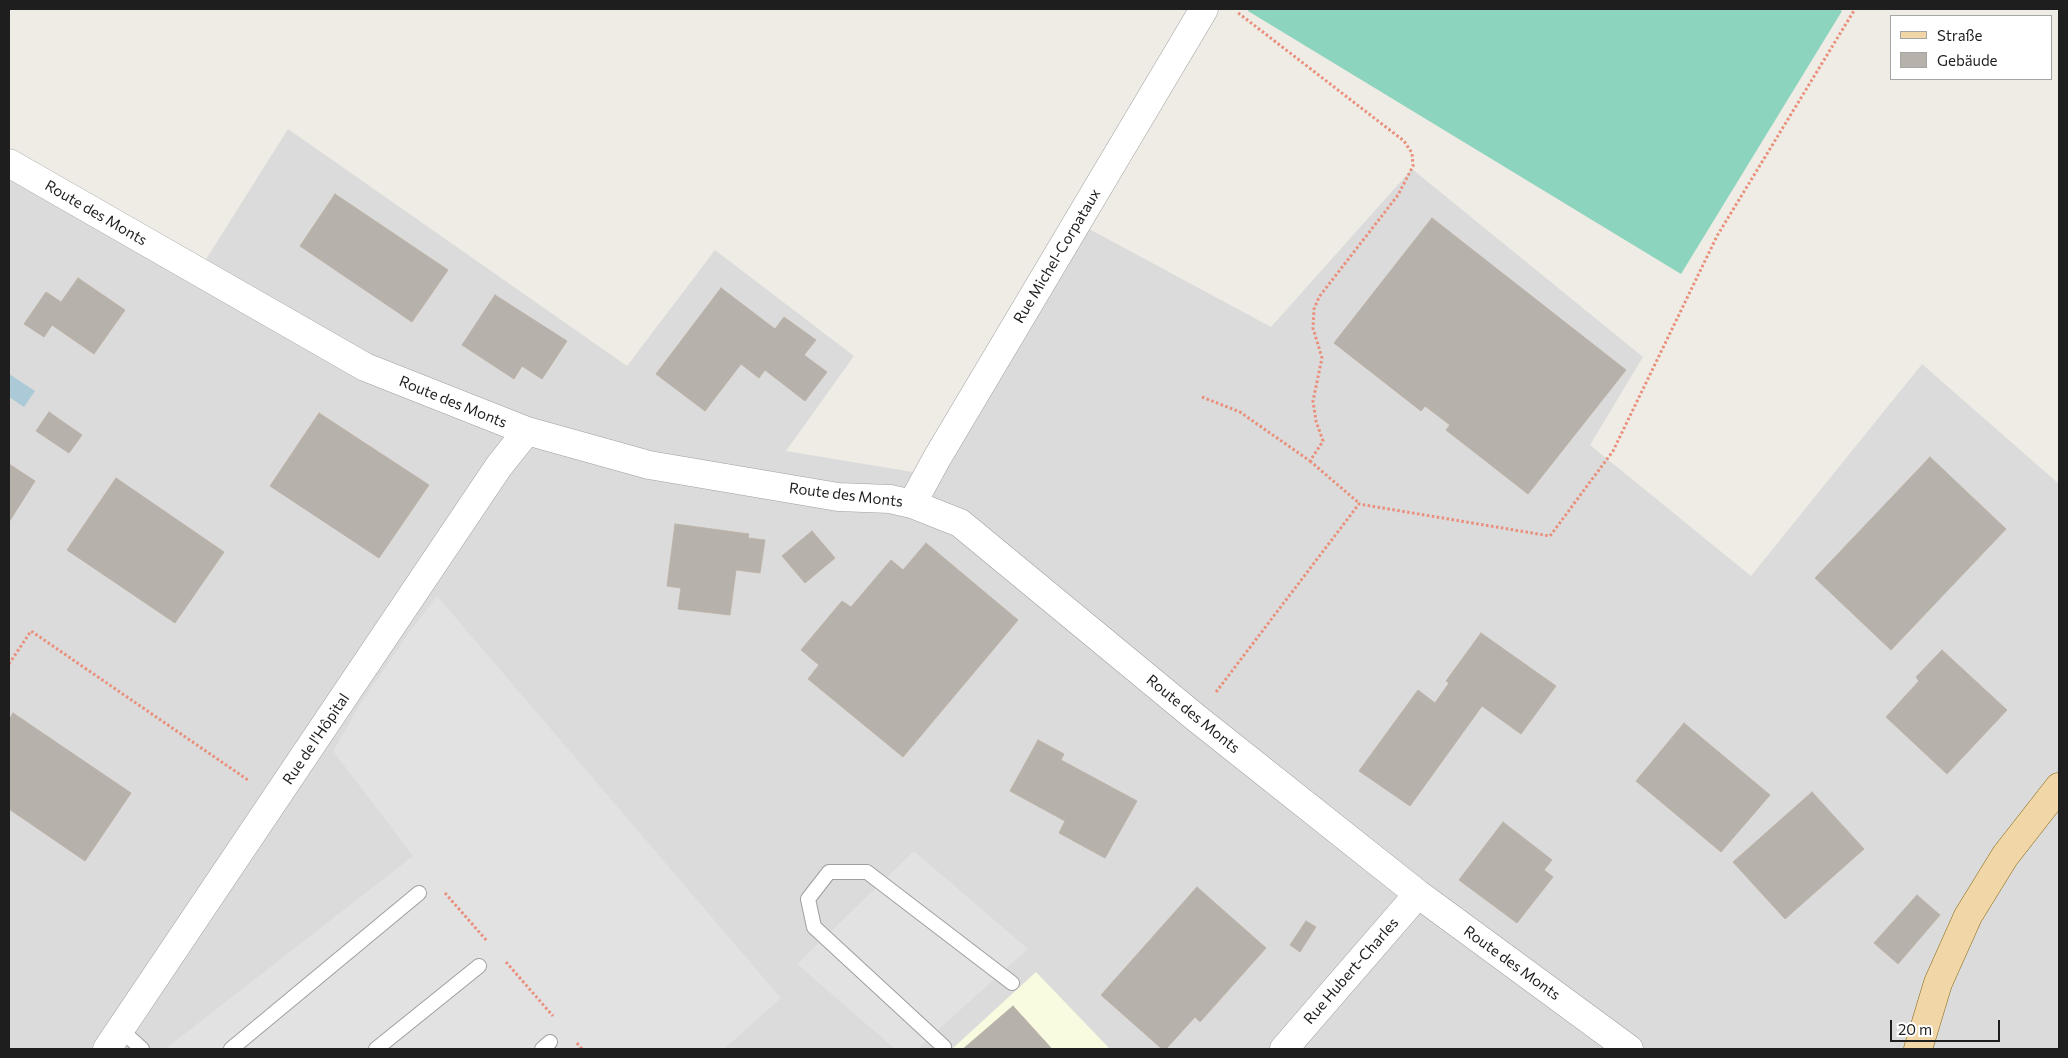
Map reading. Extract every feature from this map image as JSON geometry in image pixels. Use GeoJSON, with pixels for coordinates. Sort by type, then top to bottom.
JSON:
{"type":"FeatureCollection","features":[{"type":"Feature","properties":{"kind":"main road"},"geometry":{"type":"LineString","coordinates":[[1918,1049],[1938,983],[1968,916],[2005,856],[2059,787]]}},
{"type":"Feature","properties":{"kind":"street","name":"Rue Michel-Corpataux"},"geometry":{"type":"LineString","coordinates":[[912,504],[942,450],[1204,9]]}},
{"type":"Feature","properties":{"kind":"street","name":"Route des Monts"},"geometry":{"type":"LineString","coordinates":[[9,163],[365,367],[527,431],[650,465],[838,497],[890,499],[912,504],[960,523],[1195,717],[1418,894],[1629,1049]]}},
{"type":"Feature","properties":{"kind":"street","name":"Rue de l'Hôpital"},"geometry":{"type":"LineString","coordinates":[[114,1039],[499,466],[527,431]]}},
{"type":"Feature","properties":{"kind":"street","name":"Rue Hubert-Charles"},"geometry":{"type":"LineString","coordinates":[[1284,1049],[1418,894]]}},
{"type":"Feature","properties":{"kind":"lane"},"geometry":{"type":"LineString","coordinates":[[944,1047],[814,928],[808,899],[829,872],[867,872],[1012,983]]}},
{"type":"Feature","properties":{"kind":"lane"},"geometry":{"type":"LineString","coordinates":[[231,1049],[419,893]]}},
{"type":"Feature","properties":{"kind":"lane"},"geometry":{"type":"LineString","coordinates":[[376,1049],[478,966]]}},
{"type":"Feature","properties":{"kind":"lane"},"geometry":{"type":"LineString","coordinates":[[114,1039],[142,1049]]}},
{"type":"Feature","properties":{"kind":"path"},"geometry":{"type":"LineString","coordinates":[[1233,9],[1404,141],[1412,153],[1413,166],[1398,195],[1318,297],[1314,309],[1314,328],[1322,358],[1314,401],[1316,421],[1323,441],[1310,461]]}},
{"type":"Feature","properties":{"kind":"path"},"geometry":{"type":"LineString","coordinates":[[1202,397],[1240,412],[1310,461],[1359,504],[1550,536],[1613,451],[1717,236],[1854,9]]}},
{"type":"Feature","properties":{"kind":"path"},"geometry":{"type":"LineString","coordinates":[[1195,717],[1359,504]]}},
{"type":"Feature","properties":{"kind":"path"},"geometry":{"type":"LineString","coordinates":[[9,664],[31,631],[276,799]]}},
{"type":"Feature","properties":{"kind":"shaded area"},"geometry":{"type":"Polygon","coordinates":[[[288,129],[627,366],[715,250],[854,356],[786,451],[913,472],[1078,223],[1271,327],[1412,169],[1643,357],[1590,445],[1751,576],[1922,364],[2059,484],[2059,1049],[9,1049],[9,163],[198,272],[288,129]]]}},
{"type":"Feature","properties":{"kind":"shaded area"},"geometry":{"type":"Polygon","coordinates":[[[437,596],[781,998],[724,1049],[165,1049],[413,856],[333,751],[359,706],[410,631],[437,596]]]}},
{"type":"Feature","properties":{"kind":"shaded area"},"geometry":{"type":"Polygon","coordinates":[[[914,851],[1028,949],[917,1049],[895,1049],[797,964],[914,851]]]}},
{"type":"Feature","properties":{"kind":"shaded area"},"geometry":{"type":"Polygon","coordinates":[[[1036,972],[1110,1049],[952,1049],[1036,972]]]}},
{"type":"Feature","properties":{"kind":"green space"},"geometry":{"type":"Polygon","coordinates":[[[1249,9],[1838,9],[1842,11],[1681,274],[1248,11],[1249,9]]]}},
{"type":"Feature","properties":{"kind":"water"},"geometry":{"type":"Polygon","coordinates":[[[9,374],[35,391],[24,407],[9,397],[9,374]]]}},
{"type":"Feature","properties":{"kind":"building"},"geometry":{"type":"Polygon","coordinates":[[[335,194],[448,270],[412,322],[300,246],[335,194]]]}},
{"type":"Feature","properties":{"kind":"building"},"geometry":{"type":"Polygon","coordinates":[[[1432,218],[1626,370],[1528,494],[1446,430],[1450,425],[1425,406],[1421,411],[1334,343],[1432,218]]]}},
{"type":"Feature","properties":{"kind":"building"},"geometry":{"type":"Polygon","coordinates":[[[78,278],[125,310],[94,354],[52,325],[44,337],[24,324],[46,292],[61,302],[78,278]]]}},
{"type":"Feature","properties":{"kind":"building"},"geometry":{"type":"Polygon","coordinates":[[[721,288],[775,329],[784,317],[816,340],[804,355],[827,372],[805,401],[765,370],[759,378],[741,364],[705,411],[656,374],[721,288]]]}},
{"type":"Feature","properties":{"kind":"building"},"geometry":{"type":"Polygon","coordinates":[[[495,295],[567,341],[542,379],[522,366],[514,379],[462,345],[495,295]]]}},
{"type":"Feature","properties":{"kind":"building"},"geometry":{"type":"Polygon","coordinates":[[[49,412],[82,435],[69,453],[36,431],[49,412]]]}},
{"type":"Feature","properties":{"kind":"building"},"geometry":{"type":"Polygon","coordinates":[[[319,413],[429,485],[379,558],[270,486],[319,413]]]}},
{"type":"Feature","properties":{"kind":"building"},"geometry":{"type":"Polygon","coordinates":[[[1930,457],[2006,529],[1891,650],[1815,578],[1930,457]]]}},
{"type":"Feature","properties":{"kind":"building"},"geometry":{"type":"Polygon","coordinates":[[[9,464],[35,481],[9,522],[9,464]]]}},
{"type":"Feature","properties":{"kind":"building"},"geometry":{"type":"Polygon","coordinates":[[[116,478],[224,552],[175,623],[67,550],[116,478]]]}},
{"type":"Feature","properties":{"kind":"building"},"geometry":{"type":"Polygon","coordinates":[[[675,524],[749,534],[748,538],[765,540],[760,573],[736,570],[730,615],[678,609],[681,588],[667,586],[675,524]]]}},
{"type":"Feature","properties":{"kind":"building"},"geometry":{"type":"Polygon","coordinates":[[[812,531],[835,558],[805,583],[782,556],[812,531]]]}},
{"type":"Feature","properties":{"kind":"building"},"geometry":{"type":"Polygon","coordinates":[[[926,543],[1018,620],[903,757],[808,679],[819,665],[801,650],[842,601],[851,607],[891,560],[903,570],[926,543]]]}},
{"type":"Feature","properties":{"kind":"building"},"geometry":{"type":"Polygon","coordinates":[[[1481,633],[1556,686],[1521,734],[1482,706],[1410,806],[1359,771],[1418,690],[1435,703],[1449,683],[1446,681],[1481,633]]]}},
{"type":"Feature","properties":{"kind":"building"},"geometry":{"type":"Polygon","coordinates":[[[1942,650],[2007,710],[1947,774],[1886,717],[1919,681],[1916,677],[1942,650]]]}},
{"type":"Feature","properties":{"kind":"building"},"geometry":{"type":"Polygon","coordinates":[[[13,713],[131,793],[85,861],[9,809],[9,720],[13,713]]]}},
{"type":"Feature","properties":{"kind":"building"},"geometry":{"type":"Polygon","coordinates":[[[1684,723],[1770,795],[1721,852],[1636,781],[1684,723]]]}},
{"type":"Feature","properties":{"kind":"building"},"geometry":{"type":"Polygon","coordinates":[[[1038,740],[1064,754],[1061,760],[1137,801],[1105,858],[1059,833],[1065,821],[1010,791],[1038,740]]]}},
{"type":"Feature","properties":{"kind":"building"},"geometry":{"type":"Polygon","coordinates":[[[1812,792],[1864,849],[1785,919],[1733,862],[1812,792]]]}},
{"type":"Feature","properties":{"kind":"building"},"geometry":{"type":"Polygon","coordinates":[[[1503,822],[1552,860],[1544,870],[1553,877],[1517,923],[1459,880],[1503,822]]]}},
{"type":"Feature","properties":{"kind":"building"},"geometry":{"type":"Polygon","coordinates":[[[1197,887],[1266,948],[1200,1022],[1195,1017],[1166,1049],[1162,1049],[1101,995],[1197,887]]]}},
{"type":"Feature","properties":{"kind":"building"},"geometry":{"type":"Polygon","coordinates":[[[1917,895],[1940,915],[1898,964],[1874,943],[1917,895]]]}},
{"type":"Feature","properties":{"kind":"building"},"geometry":{"type":"Polygon","coordinates":[[[1306,921],[1316,927],[1300,952],[1290,945],[1306,921]]]}},
{"type":"Feature","properties":{"kind":"building"},"geometry":{"type":"Polygon","coordinates":[[[1013,1006],[1052,1049],[963,1049],[1013,1006]]]}}]}
